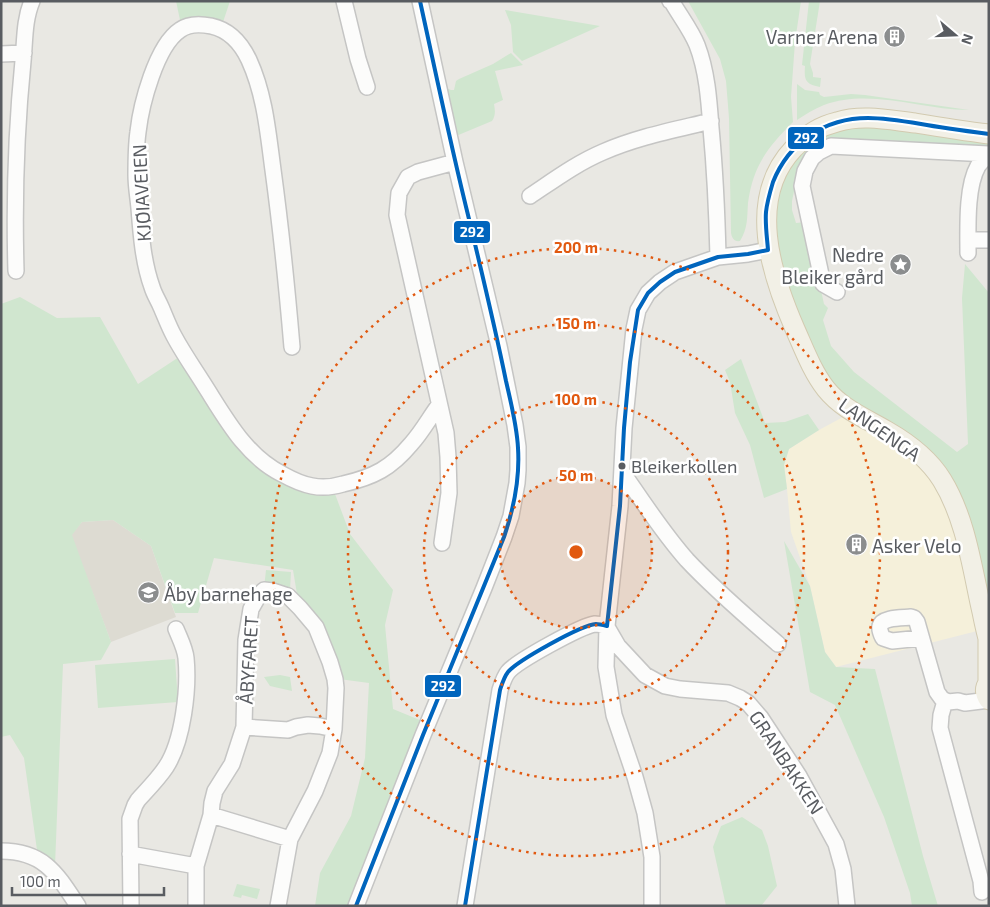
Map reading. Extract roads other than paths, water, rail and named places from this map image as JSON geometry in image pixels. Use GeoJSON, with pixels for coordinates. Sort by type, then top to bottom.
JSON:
{"type":"FeatureCollection","features":[{"type":"Feature","properties":{"kind":"main road","name":"LANGENGA"},"geometry":{"type":"LineString","coordinates":[[988,690],[988,641],[966,541],[959,515],[948,490],[920,454],[906,442],[849,410],[826,389],[811,364],[777,284],[768,250],[766,210],[774,180],[788,154],[799,142],[822,127],[836,122],[847,119],[884,119],[989,134]]}},
{"type":"Feature","properties":{"kind":"street"},"geometry":{"type":"LineString","coordinates":[[16,271],[16,163],[20,84],[26,22],[32,1]]}},
{"type":"Feature","properties":{"kind":"street"},"geometry":{"type":"LineString","coordinates":[[344,1],[367,87]]}},
{"type":"Feature","properties":{"kind":"street"},"geometry":{"type":"LineString","coordinates":[[356,906],[504,537],[511,516],[517,483],[518,447],[515,425],[420,1]]}},
{"type":"Feature","properties":{"kind":"street"},"geometry":{"type":"LineString","coordinates":[[670,1],[697,44],[704,66],[711,121],[718,257]]}},
{"type":"Feature","properties":{"kind":"street","name":"KJØIAVEIEN"},"geometry":{"type":"LineString","coordinates":[[292,347],[281,226],[268,128],[261,94],[250,62],[240,44],[224,30],[202,25],[180,29],[169,40],[160,56],[143,105],[138,133],[136,175],[144,258],[152,287],[174,337],[227,421],[247,447],[273,470],[295,481],[314,487],[331,487],[358,481],[376,474],[392,462],[412,443],[439,404]]}},
{"type":"Feature","properties":{"kind":"street"},"geometry":{"type":"LineString","coordinates":[[1,54],[24,53]]}},
{"type":"Feature","properties":{"kind":"street"},"geometry":{"type":"LineString","coordinates":[[530,196],[573,167],[602,152],[648,136],[711,121]]}},
{"type":"Feature","properties":{"kind":"street"},"geometry":{"type":"LineString","coordinates":[[837,292],[823,284],[802,186],[805,171],[812,158],[831,146],[989,154]]}},
{"type":"Feature","properties":{"kind":"street"},"geometry":{"type":"LineString","coordinates":[[989,154],[978,167],[972,185],[969,205],[968,246],[989,240]]}},
{"type":"Feature","properties":{"kind":"street"},"geometry":{"type":"LineString","coordinates":[[442,543],[449,493],[446,433],[397,215],[399,193],[408,177],[418,172],[456,162]]}},
{"type":"Feature","properties":{"kind":"street"},"geometry":{"type":"LineString","coordinates":[[652,906],[652,857],[646,813],[614,715],[606,667],[607,626],[620,506],[624,428],[630,362],[638,310],[648,293],[675,272],[718,257],[768,250]]}},
{"type":"Feature","properties":{"kind":"street"},"geometry":{"type":"LineString","coordinates":[[622,473],[686,558],[710,583],[778,644]]}},
{"type":"Feature","properties":{"kind":"street","name":"ÅBYFARET"},"geometry":{"type":"LineString","coordinates":[[196,906],[196,866],[211,815],[215,791],[232,764],[244,727],[246,640],[251,609],[264,590],[273,590],[288,596],[316,627],[330,662],[336,688],[334,729],[330,753],[318,784],[290,839],[278,906]]}},
{"type":"Feature","properties":{"kind":"street"},"geometry":{"type":"LineString","coordinates":[[465,906],[500,690],[507,673],[517,663],[556,641],[595,624],[607,626]]}},
{"type":"Feature","properties":{"kind":"street","name":"GRANBAKKEN"},"geometry":{"type":"LineString","coordinates":[[607,626],[618,646],[645,674],[665,686],[728,693],[748,703],[761,718],[799,776],[836,844],[843,869],[845,904]]}},
{"type":"Feature","properties":{"kind":"street"},"geometry":{"type":"LineString","coordinates":[[131,906],[130,818],[135,805],[166,767],[177,742],[182,722],[186,689],[186,657],[183,644],[176,629]]}},
{"type":"Feature","properties":{"kind":"street"},"geometry":{"type":"LineString","coordinates":[[921,638],[937,692],[939,696],[951,701]]}},
{"type":"Feature","properties":{"kind":"street"},"geometry":{"type":"LineString","coordinates":[[982,892],[940,728],[941,715],[951,701],[988,690]]}},
{"type":"Feature","properties":{"kind":"street","name":"ÅBYFARET"},"geometry":{"type":"LineString","coordinates":[[244,727],[288,730],[308,725],[334,729]]}},
{"type":"Feature","properties":{"kind":"street"},"geometry":{"type":"LineString","coordinates":[[211,815],[290,839]]}},
{"type":"Feature","properties":{"kind":"street"},"geometry":{"type":"LineString","coordinates":[[1,851],[13,851],[44,862],[59,877],[78,906]]}},
{"type":"Feature","properties":{"kind":"street"},"geometry":{"type":"LineString","coordinates":[[130,854],[196,866]]}},
{"type":"Feature","properties":{"kind":"place","name":"Varner Arena"},"geometry":{"type":"Point","coordinates":[894,36]}},
{"type":"Feature","properties":{"kind":"place","name":"Nedre Bleiker gård"},"geometry":{"type":"Point","coordinates":[900,265]}},
{"type":"Feature","properties":{"kind":"place","name":"Bleikerkollen"},"geometry":{"type":"Point","coordinates":[622,466]}},
{"type":"Feature","properties":{"kind":"place","name":"Asker Velo"},"geometry":{"type":"Point","coordinates":[856,545]}},
{"type":"Feature","properties":{"kind":"place","name":"Åby barnehage"},"geometry":{"type":"Point","coordinates":[148,593]}}]}
